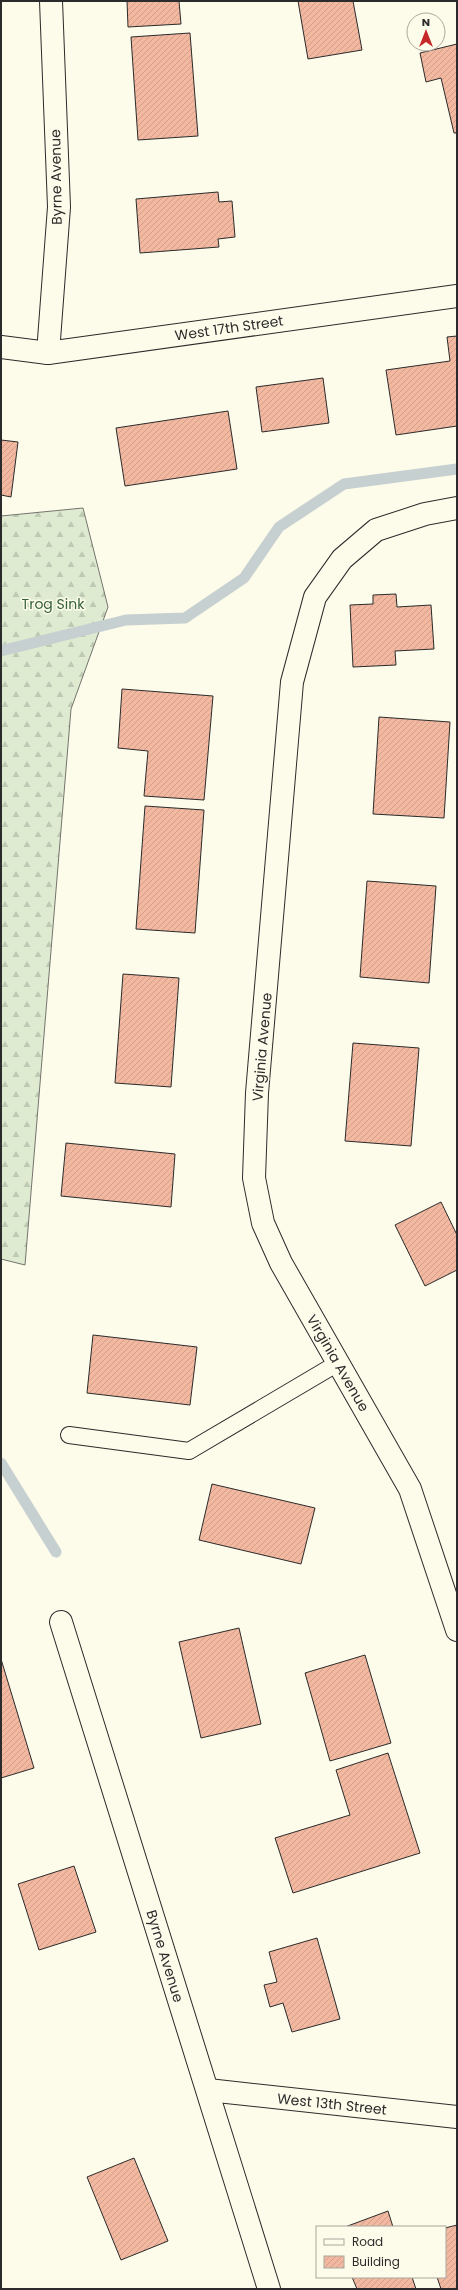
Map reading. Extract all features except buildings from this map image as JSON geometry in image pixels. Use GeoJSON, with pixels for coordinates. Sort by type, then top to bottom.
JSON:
{"type":"FeatureCollection","features":[{"type":"Feature","properties":{"kind":"street","name":"Byrne Avenue"},"geometry":{"type":"LineString","coordinates":[[48,353],[59,207],[51,1]]}},
{"type":"Feature","properties":{"kind":"street","name":"West 17th Street"},"geometry":{"type":"LineString","coordinates":[[1,347],[48,353],[457,296]]}},
{"type":"Feature","properties":{"kind":"street","name":"Virginia Avenue"},"geometry":{"type":"LineString","coordinates":[[457,508],[425,514],[376,530],[342,559],[315,597],[292,682],[257,1093],[254,1178],[263,1223],[280,1263],[410,1488],[457,1630]]}},
{"type":"Feature","properties":{"kind":"street","name":"Byrne Avenue"},"geometry":{"type":"LineString","coordinates":[[61,1622],[269,2289]]}},
{"type":"Feature","properties":{"kind":"street","name":"West 13th Street"},"geometry":{"type":"LineString","coordinates":[[208,2090],[457,2117]]}},
{"type":"Feature","properties":{"kind":"lane"},"geometry":{"type":"LineString","coordinates":[[69,1435],[189,1451],[338,1363]]}},
{"type":"Feature","properties":{"kind":"green space","name":"Trog Sink"},"geometry":{"type":"Polygon","coordinates":[[[83,508],[108,607],[71,709],[25,1265],[1,1259],[1,516],[83,508]]]}},
{"type":"Feature","properties":{"kind":"waterway"},"geometry":{"type":"LineString","coordinates":[[1,651],[126,620],[185,618],[244,578],[279,527],[344,484],[457,469]]}},
{"type":"Feature","properties":{"kind":"waterway"},"geometry":{"type":"LineString","coordinates":[[1,1463],[56,1552]]}}]}
